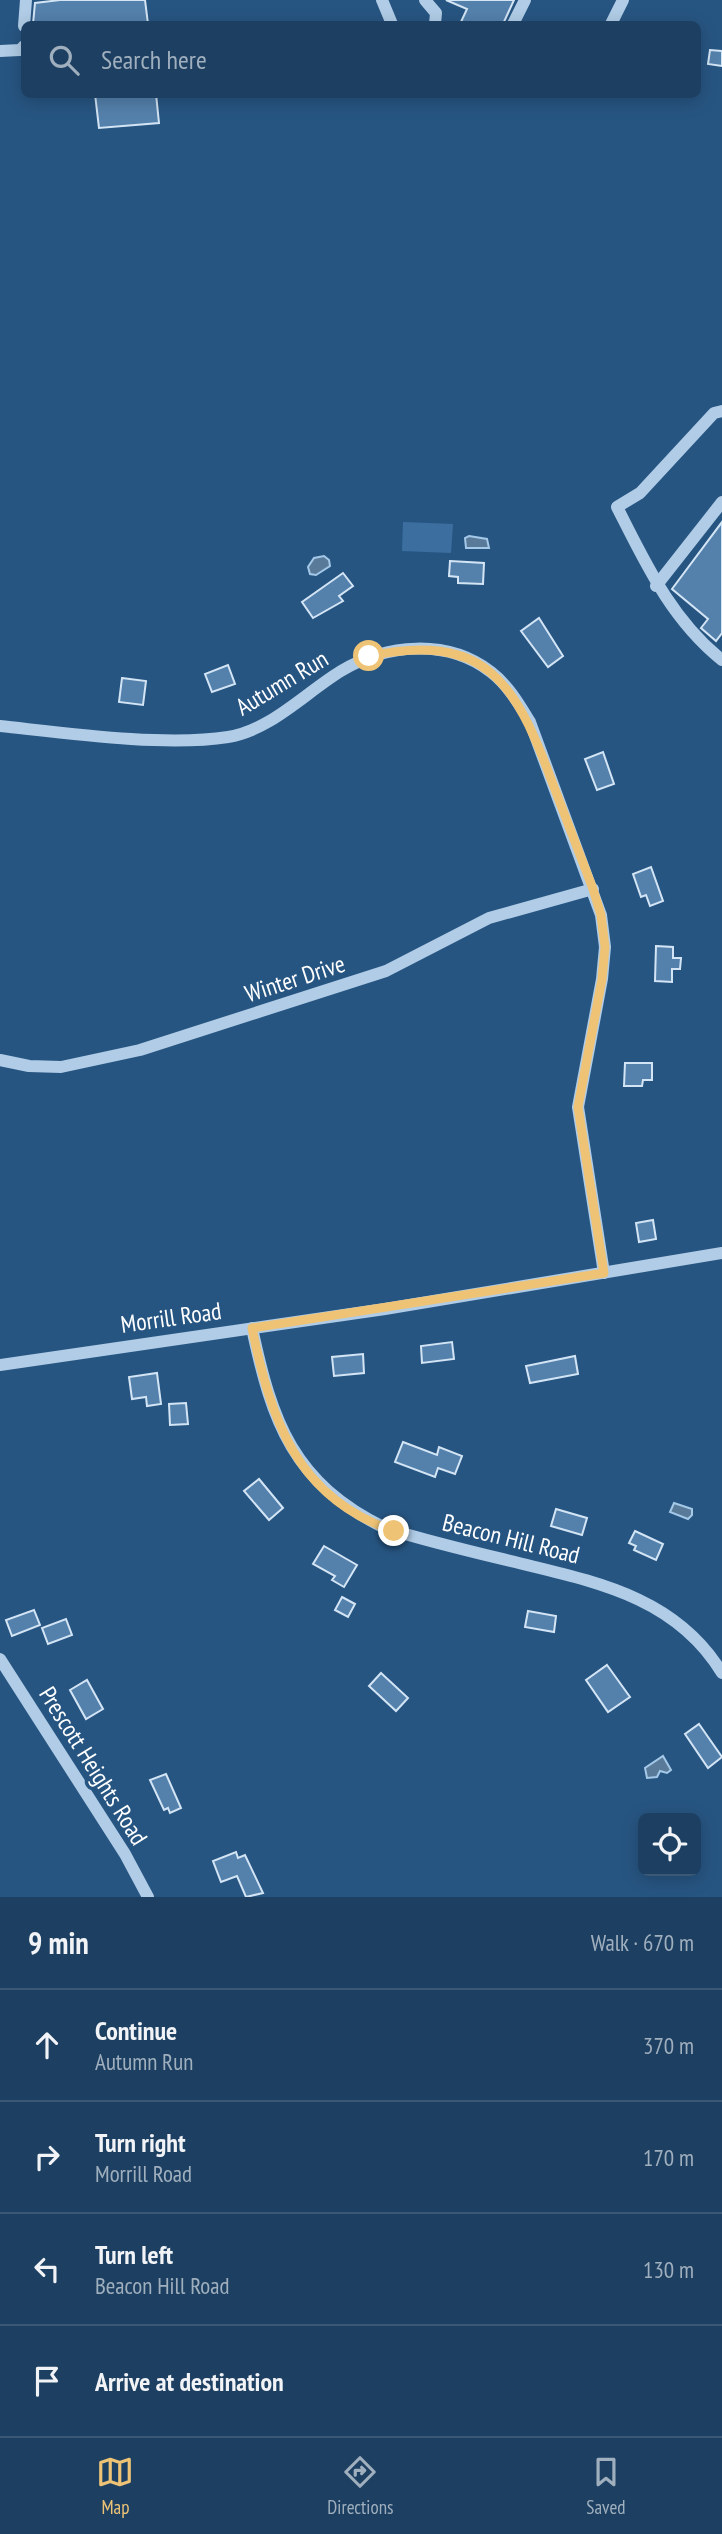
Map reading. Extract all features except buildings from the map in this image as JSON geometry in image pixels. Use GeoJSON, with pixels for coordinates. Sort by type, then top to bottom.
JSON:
{"type":"FeatureCollection","features":[{"type":"Feature","properties":{"kind":"street"},"geometry":{"type":"LineString","coordinates":[[24,21],[26,0]]}},
{"type":"Feature","properties":{"kind":"street"},"geometry":{"type":"LineString","coordinates":[[382,0],[391,21]]}},
{"type":"Feature","properties":{"kind":"street"},"geometry":{"type":"LineString","coordinates":[[425,0],[436,13],[435,21]]}},
{"type":"Feature","properties":{"kind":"street"},"geometry":{"type":"LineString","coordinates":[[514,21],[525,0]]}},
{"type":"Feature","properties":{"kind":"street"},"geometry":{"type":"LineString","coordinates":[[612,21],[623,0]]}},
{"type":"Feature","properties":{"kind":"street"},"geometry":{"type":"LineString","coordinates":[[0,51],[21,49]]}},
{"type":"Feature","properties":{"kind":"street"},"geometry":{"type":"LineString","coordinates":[[722,411],[714,413],[640,493],[617,507],[656,586],[696,638],[722,660]]}},
{"type":"Feature","properties":{"kind":"street"},"geometry":{"type":"LineString","coordinates":[[656,586],[722,502]]}},
{"type":"Feature","properties":{"kind":"street","name":"Autumn Run"},"geometry":{"type":"LineString","coordinates":[[0,726],[132,737],[229,737],[260,726],[369,656],[401,649],[432,649],[463,656],[491,672],[513,695],[530,722],[601,915],[605,947],[602,979],[578,1107],[604,1273]]}},
{"type":"Feature","properties":{"kind":"street","name":"Winter Drive"},"geometry":{"type":"LineString","coordinates":[[0,1060],[29,1066],[61,1067],[130,1053],[368,978],[402,964],[489,918],[593,889]]}},
{"type":"Feature","properties":{"kind":"street","name":"Morrill Road"},"geometry":{"type":"LineString","coordinates":[[0,1365],[604,1273],[722,1252]]}},
{"type":"Feature","properties":{"kind":"street","name":"Beacon Hill Road"},"geometry":{"type":"LineString","coordinates":[[252,1328],[264,1388],[289,1447],[308,1472],[356,1514],[394,1531],[628,1593],[675,1620],[699,1642],[722,1673]]}},
{"type":"Feature","properties":{"kind":"street","name":"Prescott Heights Road"},"geometry":{"type":"LineString","coordinates":[[0,1659],[125,1854],[148,1897]]}},
{"type":"Feature","properties":{"kind":"shaded area"},"geometry":{"type":"Polygon","coordinates":[[[403,522],[453,524],[451,553],[402,551],[403,522]]]}},
{"type":"Feature","properties":{"kind":"shaded area"},"geometry":{"type":"Polygon","coordinates":[[[469,536],[487,539],[489,548],[466,548],[465,538],[469,536]]]}},
{"type":"Feature","properties":{"kind":"shaded area"},"geometry":{"type":"Polygon","coordinates":[[[324,556],[329,560],[330,566],[316,575],[310,574],[308,567],[314,558],[324,556]]]}},
{"type":"Feature","properties":{"kind":"shaded area"},"geometry":{"type":"Polygon","coordinates":[[[674,1503],[692,1509],[692,1515],[688,1519],[670,1512],[674,1503]]]}},
{"type":"Feature","properties":{"kind":"shaded area"},"geometry":{"type":"Polygon","coordinates":[[[663,1756],[671,1770],[667,1773],[660,1771],[657,1777],[647,1778],[645,1768],[663,1756]]]}},
{"type":"Feature","properties":{"kind":"route"},"geometry":{"type":"LineString","coordinates":[[369,656],[401,649],[432,649],[463,656],[491,672],[513,695],[530,722],[593,889],[601,915],[605,947],[602,979],[578,1107],[604,1273],[252,1328],[264,1388],[289,1447],[308,1472],[331,1495],[356,1514],[394,1531]]}}]}
